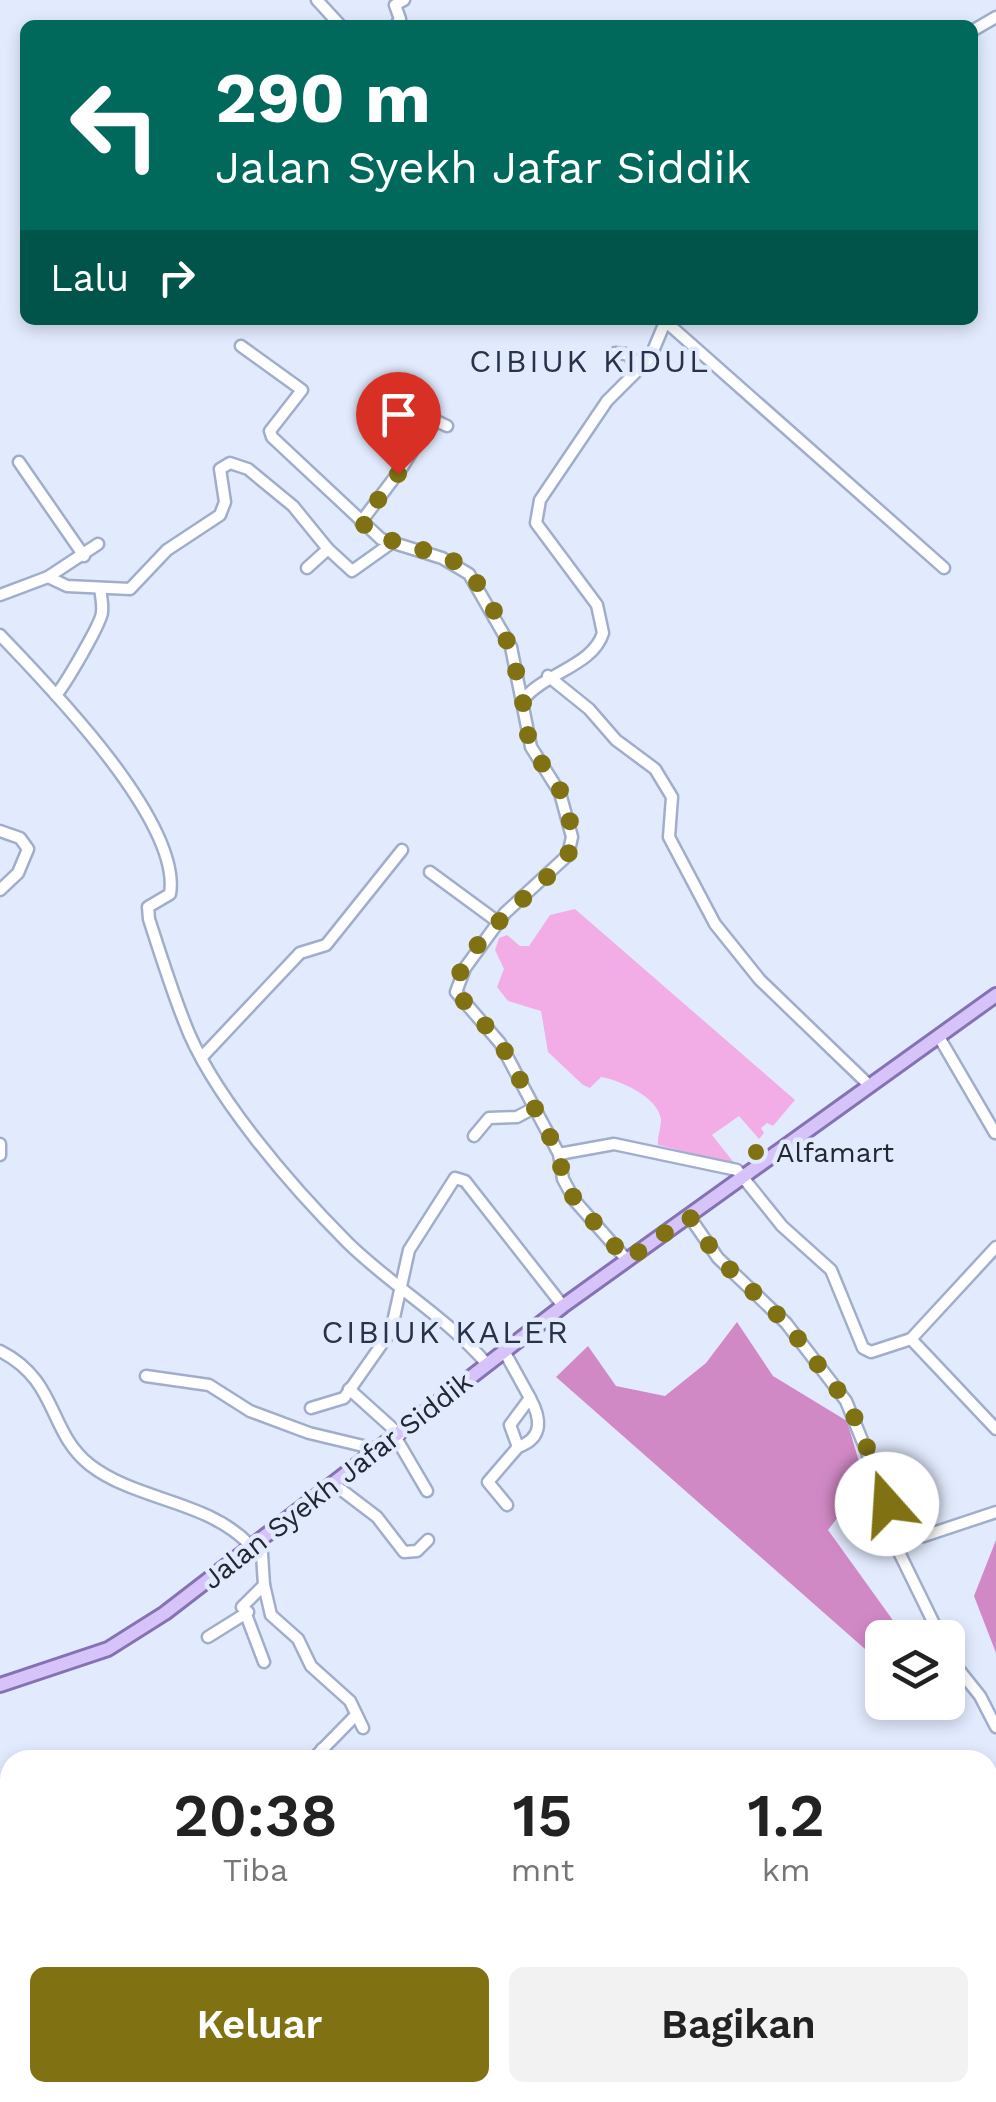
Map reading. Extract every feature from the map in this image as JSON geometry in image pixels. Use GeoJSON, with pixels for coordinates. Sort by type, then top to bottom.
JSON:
{"type":"FeatureCollection","features":[{"type":"Feature","properties":{"kind":"main road","name":"Jalan Syekh Jafar Siddik"},"geometry":{"type":"LineString","coordinates":[[0,1685],[119,1643],[179,1603],[562,1306],[996,995]]}},
{"type":"Feature","properties":{"kind":"street"},"geometry":{"type":"LineString","coordinates":[[317,0],[335,20]]}},
{"type":"Feature","properties":{"kind":"street"},"geometry":{"type":"LineString","coordinates":[[400,20],[395,5],[404,0]]}},
{"type":"Feature","properties":{"kind":"street"},"geometry":{"type":"LineString","coordinates":[[523,700],[548,676],[592,652],[601,639],[602,625],[597,605],[540,530],[535,514],[600,410],[643,367],[664,325]]}},
{"type":"Feature","properties":{"kind":"street"},"geometry":{"type":"LineString","coordinates":[[672,325],[944,568]]}},
{"type":"Feature","properties":{"kind":"street"},"geometry":{"type":"LineString","coordinates":[[241,346],[302,392],[269,434],[361,522],[390,544],[414,548],[470,574],[506,636],[531,747],[556,784],[572,842],[565,859],[498,922],[458,980],[456,992],[500,1042],[559,1154],[563,1179],[575,1200],[627,1260]]}},
{"type":"Feature","properties":{"kind":"street"},"geometry":{"type":"LineString","coordinates":[[615,353],[626,354],[643,367]]}},
{"type":"Feature","properties":{"kind":"street"},"geometry":{"type":"LineString","coordinates":[[361,522],[402,470],[432,418],[447,426]]}},
{"type":"Feature","properties":{"kind":"street"},"geometry":{"type":"LineString","coordinates":[[18,462],[84,556]]}},
{"type":"Feature","properties":{"kind":"street"},"geometry":{"type":"LineString","coordinates":[[48,577],[67,586],[130,588],[167,550],[220,515],[225,502],[220,470],[230,462],[248,469],[293,506],[352,571],[390,544]]}},
{"type":"Feature","properties":{"kind":"street"},"geometry":{"type":"LineString","coordinates":[[0,595],[48,577],[98,544]]}},
{"type":"Feature","properties":{"kind":"street"},"geometry":{"type":"LineString","coordinates":[[307,568],[328,549]]}},
{"type":"Feature","properties":{"kind":"street"},"geometry":{"type":"LineString","coordinates":[[56,696],[74,674],[84,644],[103,616],[100,588]]}},
{"type":"Feature","properties":{"kind":"street"},"geometry":{"type":"LineString","coordinates":[[0,635],[56,696],[163,840],[170,894],[147,910],[184,1021],[202,1057],[245,1122],[348,1242],[400,1288],[452,1326],[486,1364]]}},
{"type":"Feature","properties":{"kind":"street"},"geometry":{"type":"LineString","coordinates":[[548,676],[589,709],[616,740],[655,769],[672,797],[666,825],[670,836],[715,924],[760,980],[870,1086]]}},
{"type":"Feature","properties":{"kind":"street"},"geometry":{"type":"LineString","coordinates":[[0,831],[20,838],[28,849],[18,873],[0,890]]}},
{"type":"Feature","properties":{"kind":"street"},"geometry":{"type":"LineString","coordinates":[[202,1057],[300,953],[326,945],[402,850]]}},
{"type":"Feature","properties":{"kind":"street"},"geometry":{"type":"LineString","coordinates":[[430,872],[498,922]]}},
{"type":"Feature","properties":{"kind":"street"},"geometry":{"type":"LineString","coordinates":[[939,1037],[995,1133]]}},
{"type":"Feature","properties":{"kind":"street"},"geometry":{"type":"LineString","coordinates":[[474,1136],[489,1118],[517,1117],[532,1109]]}},
{"type":"Feature","properties":{"kind":"street"},"geometry":{"type":"LineString","coordinates":[[0,1144],[0,1154]]}},
{"type":"Feature","properties":{"kind":"street"},"geometry":{"type":"LineString","coordinates":[[559,1154],[614,1144],[731,1168],[745,1176],[782,1226],[831,1270],[863,1348],[871,1352],[911,1339],[996,1247]]}},
{"type":"Feature","properties":{"kind":"street"},"geometry":{"type":"LineString","coordinates":[[311,1408],[344,1398],[393,1328],[416,1236],[458,1178],[562,1306]]}},
{"type":"Feature","properties":{"kind":"street"},"geometry":{"type":"LineString","coordinates":[[689,1216],[718,1258],[786,1323],[846,1401],[884,1494],[894,1539],[933,1620]]}},
{"type":"Feature","properties":{"kind":"street"},"geometry":{"type":"LineString","coordinates":[[911,1339],[996,1430]]}},
{"type":"Feature","properties":{"kind":"street"},"geometry":{"type":"LineString","coordinates":[[0,1351],[34,1374],[85,1461],[120,1484],[174,1501],[255,1541],[271,1615],[298,1639],[308,1662],[348,1699],[362,1728]]}},
{"type":"Feature","properties":{"kind":"street"},"geometry":{"type":"LineString","coordinates":[[504,1351],[540,1417],[534,1436],[518,1447],[488,1482],[507,1505]]}},
{"type":"Feature","properties":{"kind":"street"},"geometry":{"type":"LineString","coordinates":[[146,1376],[210,1385],[250,1411],[309,1433],[380,1450]]}},
{"type":"Feature","properties":{"kind":"street"},"geometry":{"type":"LineString","coordinates":[[349,1389],[398,1436],[427,1491]]}},
{"type":"Feature","properties":{"kind":"street"},"geometry":{"type":"LineString","coordinates":[[518,1447],[510,1426],[530,1398]]}},
{"type":"Feature","properties":{"kind":"street"},"geometry":{"type":"LineString","coordinates":[[335,1485],[382,1522],[404,1552],[417,1551],[428,1540]]}},
{"type":"Feature","properties":{"kind":"street"},"geometry":{"type":"LineString","coordinates":[[894,1539],[924,1536],[996,1512]]}},
{"type":"Feature","properties":{"kind":"street"},"geometry":{"type":"LineString","coordinates":[[264,1584],[242,1607],[264,1662]]}},
{"type":"Feature","properties":{"kind":"street"},"geometry":{"type":"LineString","coordinates":[[208,1636],[236,1623],[245,1612]]}},
{"type":"Feature","properties":{"kind":"street"},"geometry":{"type":"LineString","coordinates":[[965,1677],[996,1726]]}},
{"type":"Feature","properties":{"kind":"street"},"geometry":{"type":"LineString","coordinates":[[322,1749],[356,1715]]}},
{"type":"Feature","properties":{"kind":"shaded area"},"geometry":{"type":"Polygon","coordinates":[[[575,909],[795,1100],[773,1126],[767,1123],[761,1128],[764,1133],[759,1139],[739,1116],[712,1135],[735,1164],[658,1145],[659,1112],[646,1097],[601,1077],[590,1088],[583,1085],[548,1052],[541,1011],[508,1001],[497,987],[504,969],[495,950],[499,938],[507,935],[520,946],[529,946],[550,915],[575,909]]]}},
{"type":"Feature","properties":{"kind":"shaded area"},"geometry":{"type":"Polygon","coordinates":[[[737,1322],[773,1376],[847,1421],[865,1482],[828,1530],[893,1620],[865,1620],[865,1649],[556,1377],[588,1346],[616,1386],[665,1396],[706,1363],[737,1322]]]}},
{"type":"Feature","properties":{"kind":"shaded area"},"geometry":{"type":"Polygon","coordinates":[[[996,1540],[996,1653],[974,1596],[996,1540]]]}},
{"type":"Feature","properties":{"kind":"place","name":"Alfamart"},"geometry":{"type":"Point","coordinates":[756,1152]}},
{"type":"Feature","properties":{"kind":"district","name":"CIBIUK KIDUL"},"geometry":{"type":"Point","coordinates":[590,361]}},
{"type":"Feature","properties":{"kind":"district","name":"CIBIUK KALER"},"geometry":{"type":"Point","coordinates":[446,1332]}},
{"type":"Feature","properties":{"kind":"route"},"geometry":{"type":"LineString","coordinates":[[398,474],[361,522],[390,544],[414,548],[456,564],[470,574],[506,636],[531,747],[556,784],[572,837],[565,859],[505,913],[484,940],[458,980],[456,992],[500,1042],[526,1098],[559,1154],[568,1188],[597,1227],[627,1260],[689,1216],[718,1258],[786,1323],[846,1401],[860,1428],[887,1504]]}}]}
